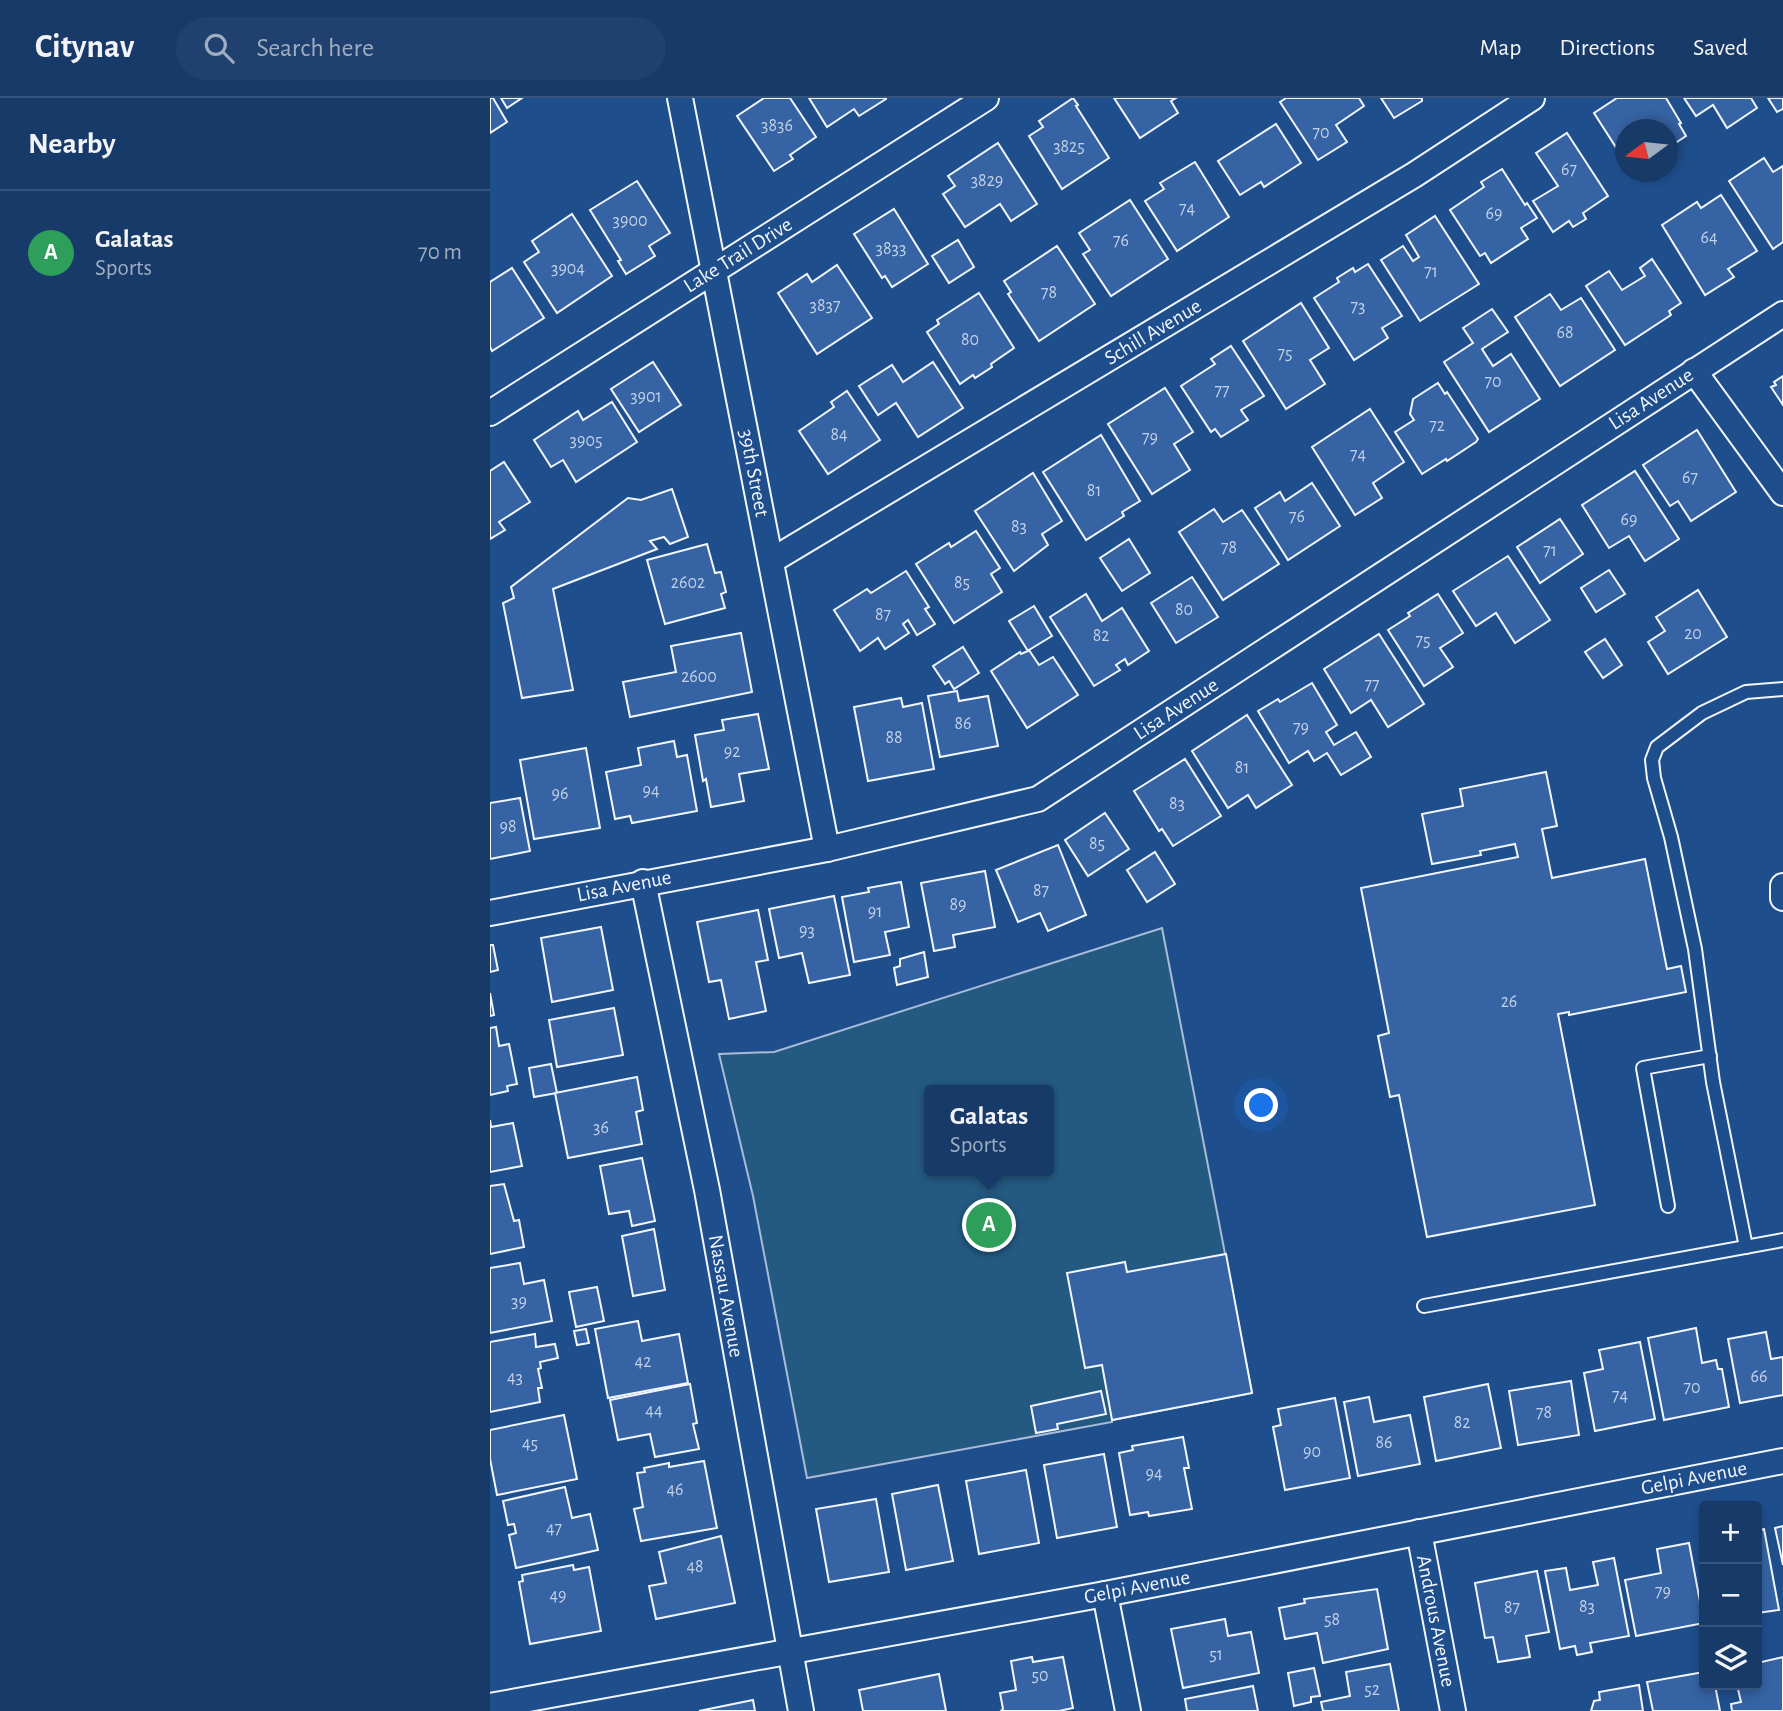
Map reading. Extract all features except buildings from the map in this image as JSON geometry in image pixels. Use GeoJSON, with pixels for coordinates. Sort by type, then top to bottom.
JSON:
{"type":"FeatureCollection","features":[{"type":"Feature","properties":{"kind":"street","name":"39th Street"},"geometry":{"type":"LineString","coordinates":[[680,98],[827,849]]}},
{"type":"Feature","properties":{"kind":"street","name":"Lake Trail Drive"},"geometry":{"type":"LineString","coordinates":[[490,413],[986,98]]}},
{"type":"Feature","properties":{"kind":"street","name":"Schill Avenue"},"geometry":{"type":"LineString","coordinates":[[771,561],[1414,175],[1532,98]]}},
{"type":"Feature","properties":{"kind":"street","name":"Lisa Avenue"},"geometry":{"type":"LineString","coordinates":[[490,913],[827,849],[1038,799],[1783,314]]}},
{"type":"Feature","properties":{"kind":"street"},"geometry":{"type":"LineString","coordinates":[[1694,371],[1783,493]]}},
{"type":"Feature","properties":{"kind":"street","name":"Nassau Avenue"},"geometry":{"type":"LineString","coordinates":[[643,882],[707,1190],[801,1711]]}},
{"type":"Feature","properties":{"kind":"street"},"geometry":{"type":"LineString","coordinates":[[1783,886],[1783,898]]}},
{"type":"Feature","properties":{"kind":"street","name":"Gelpi Avenue"},"geometry":{"type":"LineString","coordinates":[[490,1706],[1105,1594],[1783,1461]]}},
{"type":"Feature","properties":{"kind":"street","name":"Androus Avenue"},"geometry":{"type":"LineString","coordinates":[[1419,1532],[1453,1711]]}},
{"type":"Feature","properties":{"kind":"street"},"geometry":{"type":"LineString","coordinates":[[1105,1594],[1128,1711]]}},
{"type":"Feature","properties":{"kind":"lane"},"geometry":{"type":"LineString","coordinates":[[1746,1247],[1710,1056],[1695,948],[1652,760],[1657,747],[1702,713],[1746,692],[1783,690]]}},
{"type":"Feature","properties":{"kind":"lane"},"geometry":{"type":"LineString","coordinates":[[1668,1206],[1643,1068],[1710,1056]]}},
{"type":"Feature","properties":{"kind":"lane"},"geometry":{"type":"LineString","coordinates":[[1424,1306],[1783,1240]]}},
{"type":"Feature","properties":{"kind":"shaded area"},"geometry":{"type":"Polygon","coordinates":[[[1162,928],[1252,1393],[1112,1422],[807,1478],[753,1196],[719,1054],[774,1052],[1162,928]]]}},
{"type":"Feature","properties":{"kind":"place","name":"Galatas"},"geometry":{"type":"Point","coordinates":[989,1225]}}]}
